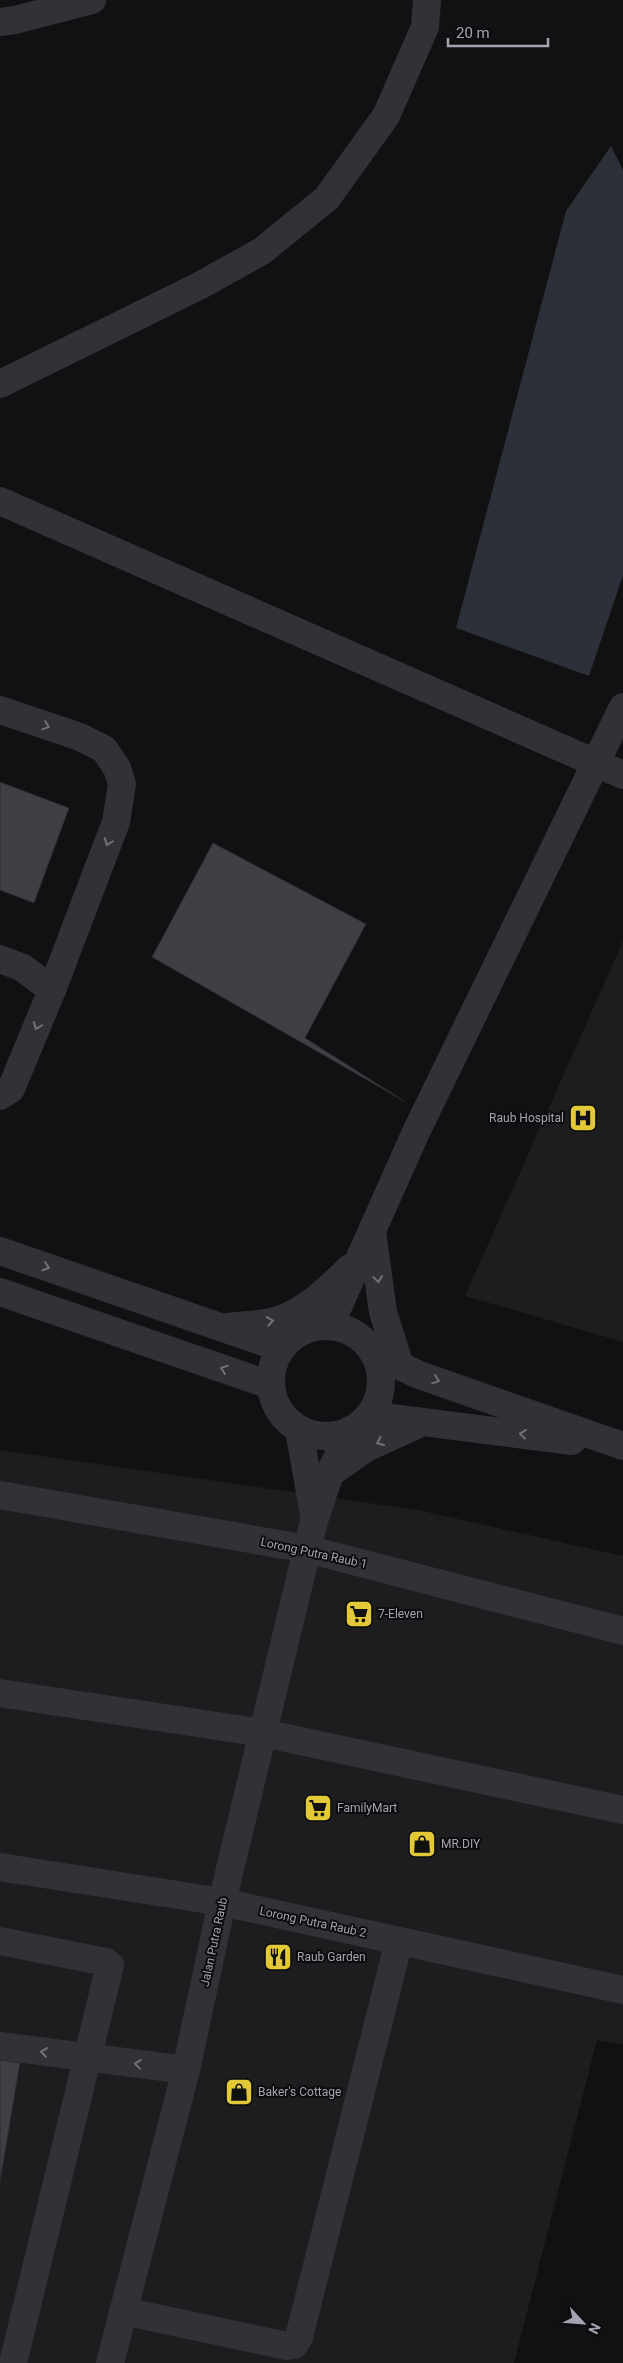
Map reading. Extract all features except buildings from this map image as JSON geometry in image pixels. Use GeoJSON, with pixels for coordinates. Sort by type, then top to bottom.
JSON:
{"type":"FeatureCollection","features":[{"type":"Feature","properties":{"kind":"street"},"geometry":{"type":"LineString","coordinates":[[0,22],[16,20],[92,0]]}},
{"type":"Feature","properties":{"kind":"street"},"geometry":{"type":"LineString","coordinates":[[0,384],[199,286],[262,251],[327,198],[386,116],[425,27],[427,0]]}},
{"type":"Feature","properties":{"kind":"street"},"geometry":{"type":"LineString","coordinates":[[0,501],[594,764],[623,775]]}},
{"type":"Feature","properties":{"kind":"street"},"geometry":{"type":"LineString","coordinates":[[339,1327],[352,1298],[366,1245],[420,1123],[623,707]]}},
{"type":"Feature","properties":{"kind":"street"},"geometry":{"type":"LineString","coordinates":[[0,710],[80,737],[104,749],[117,768],[122,784],[116,822],[52,990],[11,1089],[0,1096]]}},
{"type":"Feature","properties":{"kind":"street"},"geometry":{"type":"LineString","coordinates":[[0,959],[23,968],[52,990]]}},
{"type":"Feature","properties":{"kind":"street"},"geometry":{"type":"LineString","coordinates":[[222,1328],[277,1321],[294,1314],[319,1296],[366,1245]]}},
{"type":"Feature","properties":{"kind":"street"},"geometry":{"type":"LineString","coordinates":[[366,1245],[383,1312],[400,1366]]}},
{"type":"Feature","properties":{"kind":"street"},"geometry":{"type":"LineString","coordinates":[[0,1251],[281,1348]]}},
{"type":"Feature","properties":{"kind":"street"},"geometry":{"type":"LineString","coordinates":[[0,1292],[270,1385]]}},
{"type":"Feature","properties":{"kind":"street"},"geometry":{"type":"LineString","coordinates":[[358,1425],[376,1406],[380,1389],[381,1371],[375,1354],[364,1340],[339,1327],[312,1326],[294,1334],[281,1348],[272,1366],[270,1385],[275,1403],[285,1419],[299,1430],[316,1436],[333,1436],[358,1425],[384,1417],[623,1447]]}},
{"type":"Feature","properties":{"kind":"street"},"geometry":{"type":"LineString","coordinates":[[375,1354],[400,1366],[623,1447]]}},
{"type":"Feature","properties":{"kind":"street"},"geometry":{"type":"LineString","coordinates":[[330,1473],[366,1448],[425,1422]]}},
{"type":"Feature","properties":{"kind":"street","name":"Jalan Putra Raub"},"geometry":{"type":"LineString","coordinates":[[110,2363],[186,2070],[222,1902],[314,1521],[330,1473],[358,1425]]}},
{"type":"Feature","properties":{"kind":"street"},"geometry":{"type":"LineString","coordinates":[[299,1430],[314,1521]]}},
{"type":"Feature","properties":{"kind":"street","name":"Lorong Putra Raub 1"},"geometry":{"type":"LineString","coordinates":[[0,1496],[307,1549],[623,1631]]}},
{"type":"Feature","properties":{"kind":"street"},"geometry":{"type":"LineString","coordinates":[[0,1692],[263,1733],[623,1810]]}},
{"type":"Feature","properties":{"kind":"street","name":"Lorong Putra Raub 2"},"geometry":{"type":"LineString","coordinates":[[0,1867],[222,1902],[623,1990]]}},
{"type":"Feature","properties":{"kind":"street"},"geometry":{"type":"LineString","coordinates":[[0,1941],[106,1962],[110,1965],[13,2363]]}},
{"type":"Feature","properties":{"kind":"street"},"geometry":{"type":"LineString","coordinates":[[123,2311],[287,2346],[294,2345],[301,2327],[398,1941]]}},
{"type":"Feature","properties":{"kind":"street"},"geometry":{"type":"LineString","coordinates":[[0,2046],[186,2070]]}},
{"type":"Feature","properties":{"kind":"shaded area"},"geometry":{"type":"Polygon","coordinates":[[[611,146],[623,170],[623,575],[589,676],[456,628],[566,211],[611,146]]]}},
{"type":"Feature","properties":{"kind":"shaded area","name":"Raub Hospital"},"geometry":{"type":"Polygon","coordinates":[[[623,941],[623,1342],[465,1296],[623,941]]]}},
{"type":"Feature","properties":{"kind":"shaded area"},"geometry":{"type":"Polygon","coordinates":[[[0,1450],[418,1510],[623,1556],[623,2045],[597,2040],[514,2363],[0,2363],[0,1450]]]}},
{"type":"Feature","properties":{"kind":"place","name":"Raub Hospital"},"geometry":{"type":"Point","coordinates":[583,1118]}},
{"type":"Feature","properties":{"kind":"place","name":"7-Eleven"},"geometry":{"type":"Point","coordinates":[359,1614]}},
{"type":"Feature","properties":{"kind":"place","name":"FamilyMart"},"geometry":{"type":"Point","coordinates":[318,1808]}},
{"type":"Feature","properties":{"kind":"place","name":"MR.DIY"},"geometry":{"type":"Point","coordinates":[422,1844]}},
{"type":"Feature","properties":{"kind":"place","name":"Raub Garden"},"geometry":{"type":"Point","coordinates":[278,1957]}},
{"type":"Feature","properties":{"kind":"place","name":"Baker's Cottage"},"geometry":{"type":"Point","coordinates":[239,2092]}}]}
